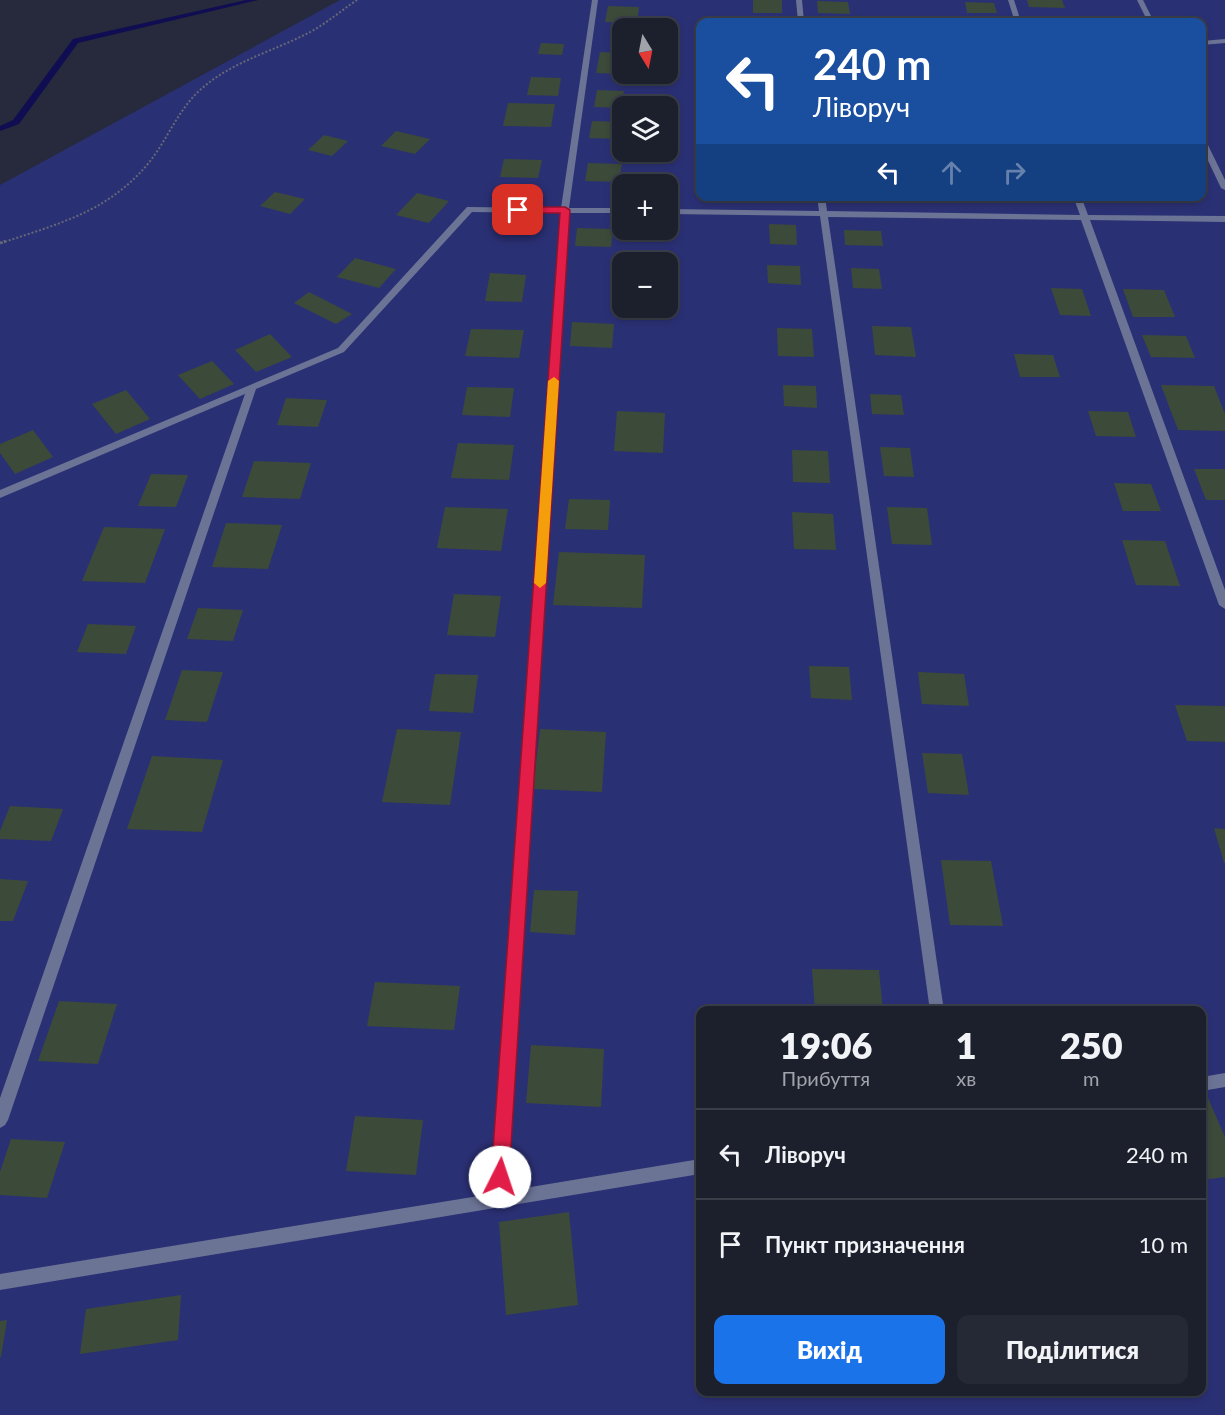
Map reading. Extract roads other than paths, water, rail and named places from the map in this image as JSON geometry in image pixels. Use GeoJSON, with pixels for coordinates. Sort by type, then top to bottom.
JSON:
{"type":"FeatureCollection","features":[{"type":"Feature","properties":{"kind":"street"},"geometry":{"type":"LineString","coordinates":[[498,1200],[565,210],[595,0]]}},
{"type":"Feature","properties":{"kind":"street"},"geometry":{"type":"LineString","coordinates":[[799,0],[801,18]]}},
{"type":"Feature","properties":{"kind":"street"},"geometry":{"type":"LineString","coordinates":[[1011,0],[1017,18]]}},
{"type":"Feature","properties":{"kind":"street"},"geometry":{"type":"LineString","coordinates":[[1140,0],[1149,18]]}},
{"type":"Feature","properties":{"kind":"street"},"geometry":{"type":"LineString","coordinates":[[1206,43],[1225,41]]}},
{"type":"Feature","properties":{"kind":"street"},"geometry":{"type":"LineString","coordinates":[[1206,149],[1225,188]]}},
{"type":"Feature","properties":{"kind":"street"},"geometry":{"type":"LineString","coordinates":[[823,201],[936,1006]]}},
{"type":"Feature","properties":{"kind":"street"},"geometry":{"type":"LineString","coordinates":[[1079,201],[1225,605]]}},
{"type":"Feature","properties":{"kind":"street"},"geometry":{"type":"LineString","coordinates":[[0,494],[341,350],[470,209],[612,211]]}},
{"type":"Feature","properties":{"kind":"street"},"geometry":{"type":"LineString","coordinates":[[678,212],[1225,219]]}},
{"type":"Feature","properties":{"kind":"street"},"geometry":{"type":"LineString","coordinates":[[0,1120],[252,388]]}},
{"type":"Feature","properties":{"kind":"street"},"geometry":{"type":"LineString","coordinates":[[1206,1083],[1225,1080]]}},
{"type":"Feature","properties":{"kind":"street"},"geometry":{"type":"LineString","coordinates":[[0,1282],[696,1168]]}},
{"type":"Feature","properties":{"kind":"waterway"},"geometry":{"type":"LineString","coordinates":[[0,129],[16,122],[76,41],[255,0]]}}]}
